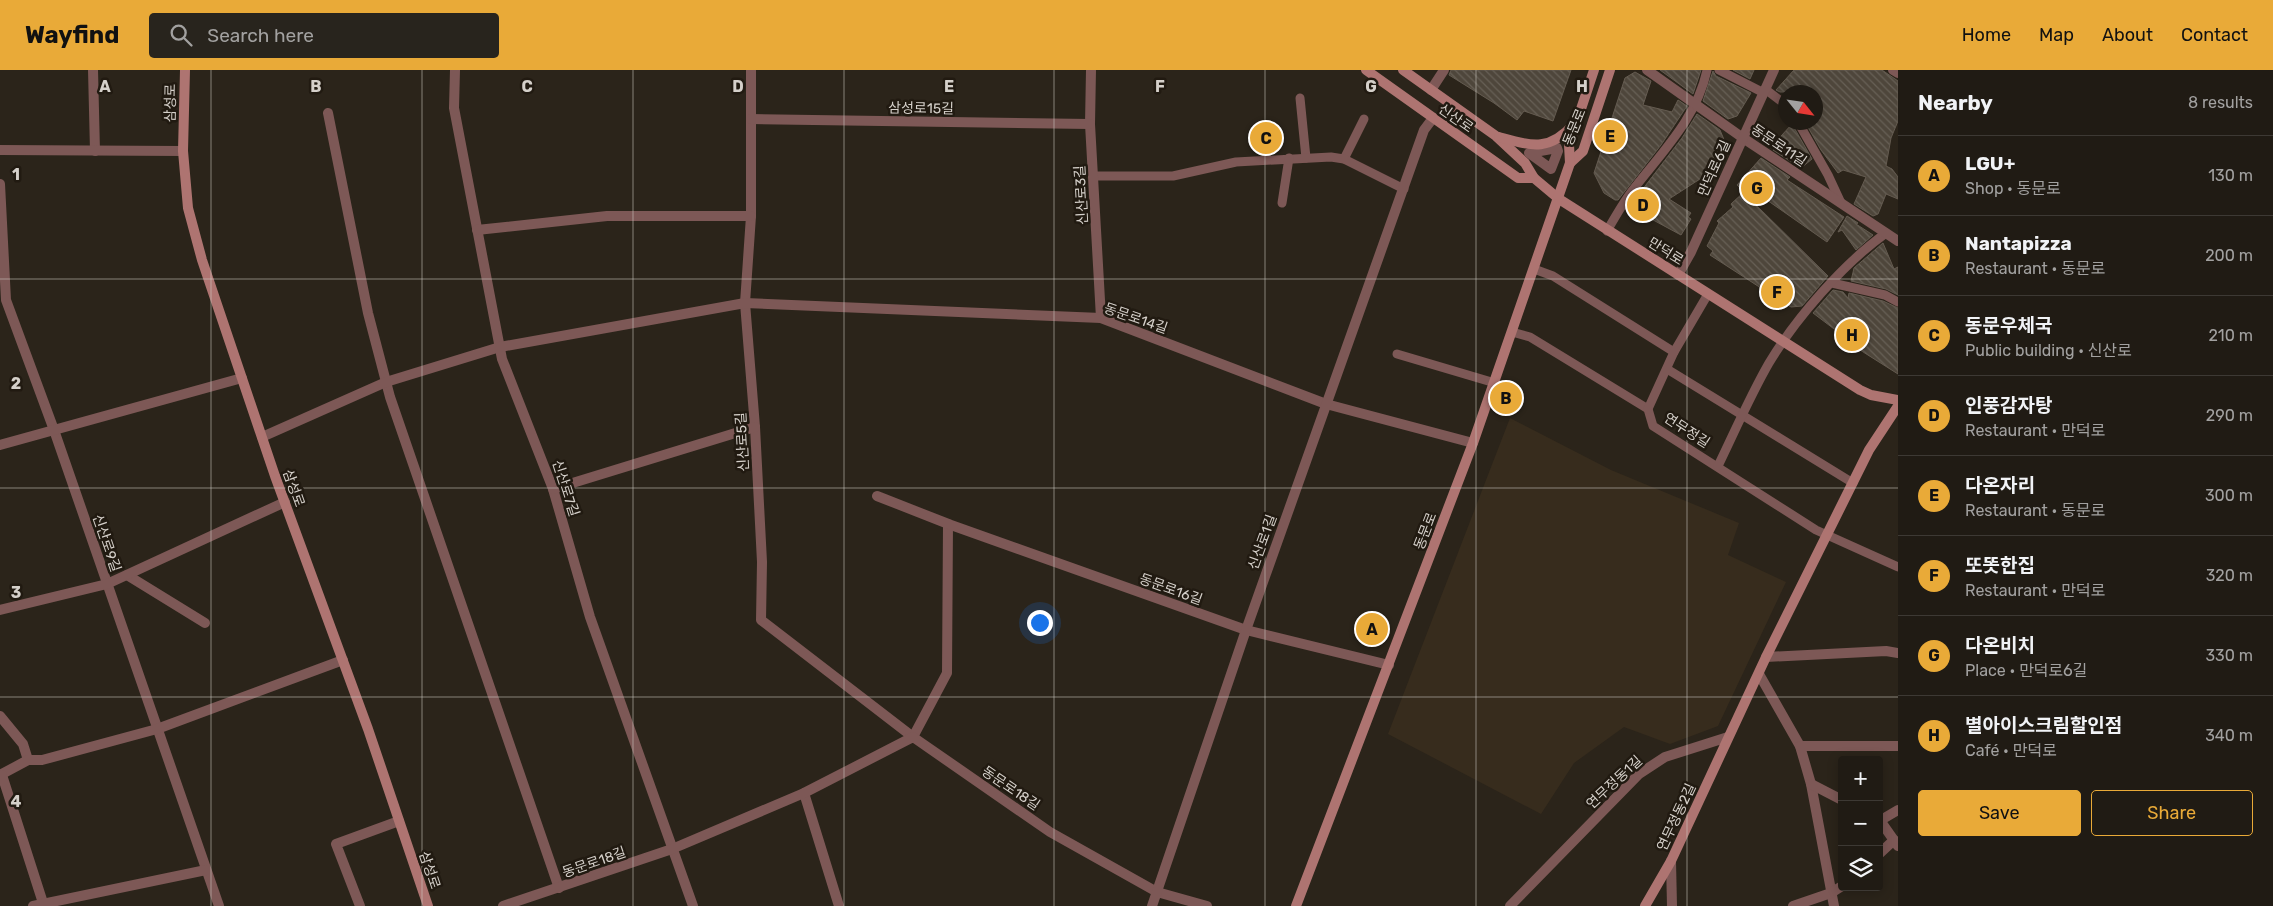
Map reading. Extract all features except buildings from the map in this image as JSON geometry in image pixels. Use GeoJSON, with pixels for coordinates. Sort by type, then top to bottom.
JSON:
{"type":"FeatureCollection","features":[{"type":"Feature","properties":{"kind":"main road","name":"삼성로"},"geometry":{"type":"LineString","coordinates":[[184,70],[183,151],[188,208],[202,260],[284,502],[343,660],[428,906]]}},
{"type":"Feature","properties":{"kind":"main road","name":"신산로"},"geometry":{"type":"LineString","coordinates":[[1366,70],[1518,178],[1534,178]]}},
{"type":"Feature","properties":{"kind":"main road","name":"신산로"},"geometry":{"type":"LineString","coordinates":[[1403,70],[1496,136],[1525,162],[1534,178],[1559,198]]}},
{"type":"Feature","properties":{"kind":"main road","name":"동문로"},"geometry":{"type":"LineString","coordinates":[[1296,906],[1473,443],[1559,198],[1570,163],[1568,146],[1594,70]]}},
{"type":"Feature","properties":{"kind":"main road","name":"동문로"},"geometry":{"type":"LineString","coordinates":[[1570,163],[1582,150],[1610,70]]}},
{"type":"Feature","properties":{"kind":"main road"},"geometry":{"type":"LineString","coordinates":[[1496,136],[1533,146],[1544,145],[1564,135],[1576,122]]}},
{"type":"Feature","properties":{"kind":"main road","name":"만덕로"},"geometry":{"type":"LineString","coordinates":[[1559,198],[1607,231],[1860,390],[1877,397],[1898,400]]}},
{"type":"Feature","properties":{"kind":"main road"},"geometry":{"type":"LineString","coordinates":[[1728,737],[1853,483],[1880,431],[1898,406]]}},
{"type":"Feature","properties":{"kind":"main road","name":"연무정동2길"},"geometry":{"type":"LineString","coordinates":[[1645,906],[1671,861],[1728,737]]}},
{"type":"Feature","properties":{"kind":"street"},"geometry":{"type":"LineString","coordinates":[[94,70],[95,150]]}},
{"type":"Feature","properties":{"kind":"street","name":"신산로7길"},"geometry":{"type":"LineString","coordinates":[[455,70],[454,108],[502,359],[553,488],[590,617],[693,906]]}},
{"type":"Feature","properties":{"kind":"street","name":"신산로5길"},"geometry":{"type":"LineString","coordinates":[[751,70],[750,216],[745,303],[755,427],[762,562],[761,620],[913,738]]}},
{"type":"Feature","properties":{"kind":"street","name":"신산로3길"},"geometry":{"type":"LineString","coordinates":[[1091,70],[1090,124],[1101,318]]}},
{"type":"Feature","properties":{"kind":"street"},"geometry":{"type":"LineString","coordinates":[[1430,90],[1444,70]]}},
{"type":"Feature","properties":{"kind":"street","name":"동문로11길"},"geometry":{"type":"LineString","coordinates":[[1647,70],[1743,138],[1898,241]]}},
{"type":"Feature","properties":{"kind":"street","name":"만덕로6길"},"geometry":{"type":"LineString","coordinates":[[1678,275],[1691,252],[1774,70]]}},
{"type":"Feature","properties":{"kind":"street"},"geometry":{"type":"LineString","coordinates":[[1893,70],[1898,73]]}},
{"type":"Feature","properties":{"kind":"street"},"geometry":{"type":"LineString","coordinates":[[328,113],[368,313],[386,382],[559,888]]}},
{"type":"Feature","properties":{"kind":"street","name":"신산로1길"},"geometry":{"type":"LineString","coordinates":[[1152,906],[1246,630],[1326,404],[1424,130],[1433,118]]}},
{"type":"Feature","properties":{"kind":"street","name":"삼성로15길"},"geometry":{"type":"LineString","coordinates":[[751,119],[1090,124]]}},
{"type":"Feature","properties":{"kind":"street"},"geometry":{"type":"LineString","coordinates":[[0,150],[183,151]]}},
{"type":"Feature","properties":{"kind":"street","name":"신산로9길"},"geometry":{"type":"LineString","coordinates":[[0,184],[3,301],[54,430],[219,906]]}},
{"type":"Feature","properties":{"kind":"street"},"geometry":{"type":"LineString","coordinates":[[477,230],[607,216],[750,216]]}},
{"type":"Feature","properties":{"kind":"street","name":"동문로14길"},"geometry":{"type":"LineString","coordinates":[[262,437],[386,382],[500,347],[745,303],[1101,318],[1326,404],[1473,443]]}},
{"type":"Feature","properties":{"kind":"street"},"geometry":{"type":"LineString","coordinates":[[0,445],[242,378]]}},
{"type":"Feature","properties":{"kind":"street"},"geometry":{"type":"LineString","coordinates":[[553,488],[755,427]]}},
{"type":"Feature","properties":{"kind":"street","name":"동문로16길"},"geometry":{"type":"LineString","coordinates":[[876,496],[948,524],[1246,630],[1389,665]]}},
{"type":"Feature","properties":{"kind":"street"},"geometry":{"type":"LineString","coordinates":[[0,610],[107,584],[284,502]]}},
{"type":"Feature","properties":{"kind":"street"},"geometry":{"type":"LineString","coordinates":[[913,738],[947,673],[948,524]]}},
{"type":"Feature","properties":{"kind":"street"},"geometry":{"type":"LineString","coordinates":[[127,575],[206,623]]}},
{"type":"Feature","properties":{"kind":"street"},"geometry":{"type":"LineString","coordinates":[[1766,657],[1886,651],[1898,653]]}},
{"type":"Feature","properties":{"kind":"street"},"geometry":{"type":"LineString","coordinates":[[206,870],[40,905],[1,775],[28,760],[42,760],[157,729],[343,660]]}},
{"type":"Feature","properties":{"kind":"street"},"geometry":{"type":"LineString","coordinates":[[1759,674],[1800,746],[1811,784],[1834,906]]}},
{"type":"Feature","properties":{"kind":"street"},"geometry":{"type":"LineString","coordinates":[[0,716],[23,744],[28,760]]}},
{"type":"Feature","properties":{"kind":"street","name":"연무정동1길"},"geometry":{"type":"LineString","coordinates":[[1510,906],[1638,774],[1665,756],[1728,737]]}},
{"type":"Feature","properties":{"kind":"street","name":"동문로18길"},"geometry":{"type":"LineString","coordinates":[[503,906],[672,849],[804,792],[913,738],[1050,832],[1157,892],[1206,906]]}},
{"type":"Feature","properties":{"kind":"street"},"geometry":{"type":"LineString","coordinates":[[1800,746],[1898,746]]}},
{"type":"Feature","properties":{"kind":"street"},"geometry":{"type":"LineString","coordinates":[[1811,784],[1838,798]]}},
{"type":"Feature","properties":{"kind":"street"},"geometry":{"type":"LineString","coordinates":[[804,792],[839,906]]}},
{"type":"Feature","properties":{"kind":"street"},"geometry":{"type":"LineString","coordinates":[[1883,818],[1898,810]]}},
{"type":"Feature","properties":{"kind":"street"},"geometry":{"type":"LineString","coordinates":[[360,906],[336,844],[399,821]]}},
{"type":"Feature","properties":{"kind":"street"},"geometry":{"type":"LineString","coordinates":[[1883,824],[1896,843],[1883,851]]}},
{"type":"Feature","properties":{"kind":"street"},"geometry":{"type":"LineString","coordinates":[[1671,861],[1672,906]]}},
{"type":"Feature","properties":{"kind":"street"},"geometry":{"type":"LineString","coordinates":[[1793,906],[1831,893],[1838,889]]}},
{"type":"Feature","properties":{"kind":"lane"},"geometry":{"type":"LineString","coordinates":[[1607,231],[1631,193],[1679,132],[1694,103],[1707,70]]}},
{"type":"Feature","properties":{"kind":"lane"},"geometry":{"type":"LineString","coordinates":[[1719,70],[1778,99]]}},
{"type":"Feature","properties":{"kind":"lane"},"geometry":{"type":"LineString","coordinates":[[1300,98],[1306,158]]}},
{"type":"Feature","properties":{"kind":"lane"},"geometry":{"type":"LineString","coordinates":[[1344,159],[1364,119]]}},
{"type":"Feature","properties":{"kind":"lane"},"geometry":{"type":"LineString","coordinates":[[1803,130],[1828,175],[1841,203]]}},
{"type":"Feature","properties":{"kind":"lane"},"geometry":{"type":"LineString","coordinates":[[1282,202],[1290,164],[1289,158]]}},
{"type":"Feature","properties":{"kind":"lane"},"geometry":{"type":"LineString","coordinates":[[1094,176],[1173,176],[1226,163],[1289,158],[1344,159],[1404,189]]}},
{"type":"Feature","properties":{"kind":"lane"},"geometry":{"type":"LineString","coordinates":[[1718,466],[1743,414],[1783,342],[1855,257],[1886,233]]}},
{"type":"Feature","properties":{"kind":"lane"},"geometry":{"type":"LineString","coordinates":[[1534,269],[1553,276],[1674,352]]}},
{"type":"Feature","properties":{"kind":"lane"},"geometry":{"type":"LineString","coordinates":[[1832,283],[1885,295],[1898,302]]}},
{"type":"Feature","properties":{"kind":"lane"},"geometry":{"type":"LineString","coordinates":[[1648,409],[1668,369],[1674,352],[1708,294]]}},
{"type":"Feature","properties":{"kind":"lane","name":"연무정길"},"geometry":{"type":"LineString","coordinates":[[1512,332],[1530,338],[1648,409],[1653,426],[1827,535],[1898,567]]}},
{"type":"Feature","properties":{"kind":"lane"},"geometry":{"type":"LineString","coordinates":[[1397,354],[1494,383]]}},
{"type":"Feature","properties":{"kind":"lane"},"geometry":{"type":"LineString","coordinates":[[1668,369],[1853,483]]}},
{"type":"Feature","properties":{"kind":"shaded area"},"geometry":{"type":"Polygon","coordinates":[[[1510,418],[1611,470],[1739,523],[1728,555],[1786,582],[1718,726],[1670,744],[1624,727],[1574,763],[1541,814],[1388,734],[1510,418]]]}},
{"type":"Feature","properties":{"kind":"place","name":"다온자리"},"geometry":{"type":"Point","coordinates":[1610,136]}},
{"type":"Feature","properties":{"kind":"place","name":"동문우체국"},"geometry":{"type":"Point","coordinates":[1266,138]}},
{"type":"Feature","properties":{"kind":"place","name":"다온비치"},"geometry":{"type":"Point","coordinates":[1757,188]}},
{"type":"Feature","properties":{"kind":"place","name":"인풍감자탕"},"geometry":{"type":"Point","coordinates":[1643,205]}},
{"type":"Feature","properties":{"kind":"place","name":"또똣한집"},"geometry":{"type":"Point","coordinates":[1777,292]}},
{"type":"Feature","properties":{"kind":"place","name":"별아이스크림할인점"},"geometry":{"type":"Point","coordinates":[1852,335]}},
{"type":"Feature","properties":{"kind":"place","name":"Nantapizza"},"geometry":{"type":"Point","coordinates":[1506,398]}},
{"type":"Feature","properties":{"kind":"place","name":"LGU+"},"geometry":{"type":"Point","coordinates":[1372,629]}}]}
